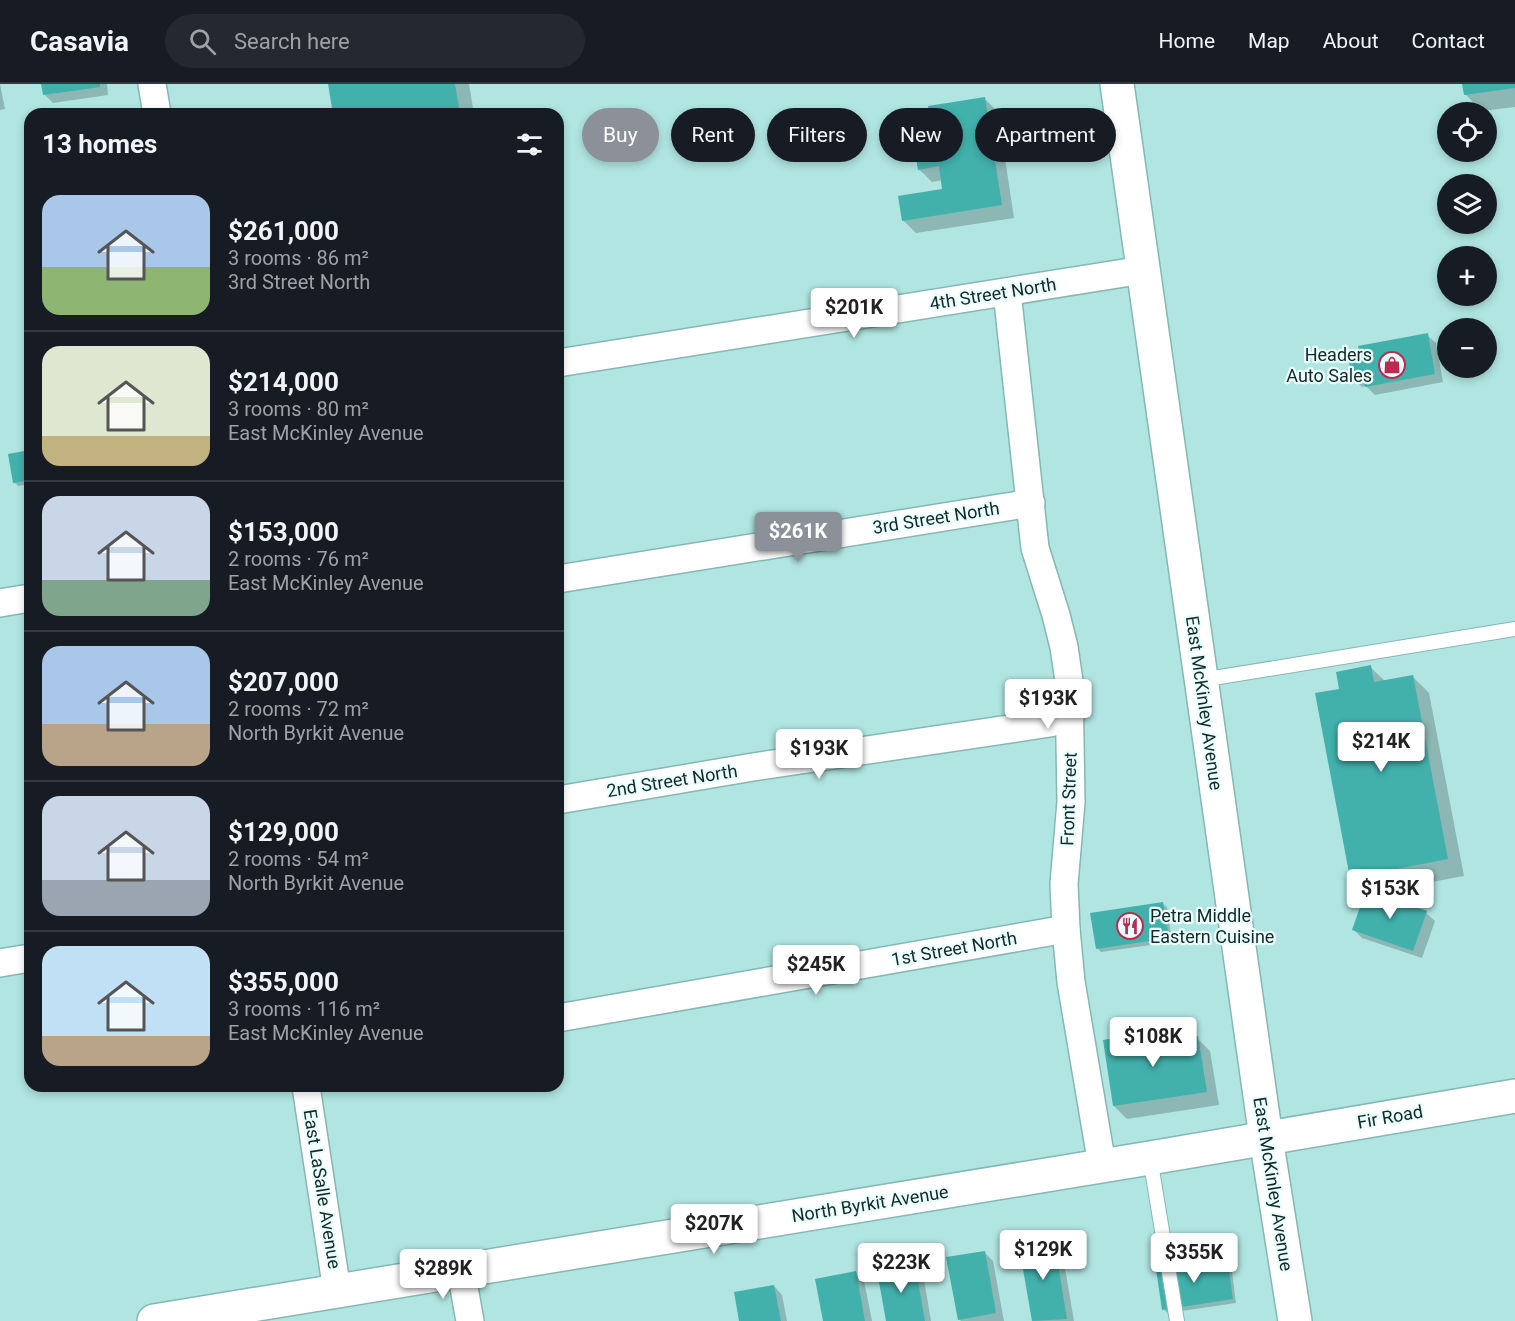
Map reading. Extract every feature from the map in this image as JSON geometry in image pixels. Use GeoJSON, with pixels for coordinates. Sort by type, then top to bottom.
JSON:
{"type":"FeatureCollection","features":[{"type":"Feature","properties":{"kind":"street"},"geometry":{"type":"LineString","coordinates":[[152,84],[156,108]]}},
{"type":"Feature","properties":{"kind":"street","name":"East McKinley Avenue"},"geometry":{"type":"LineString","coordinates":[[1117,84],[1266,1138],[1295,1321]]}},
{"type":"Feature","properties":{"kind":"street","name":"4th Street North"},"geometry":{"type":"LineString","coordinates":[[564,362],[1143,270]]}},
{"type":"Feature","properties":{"kind":"street","name":"Front Street"},"geometry":{"type":"LineString","coordinates":[[1007,292],[1035,548],[1056,615],[1069,681],[1071,802],[1064,884],[1066,929],[1071,982],[1102,1166]]}},
{"type":"Feature","properties":{"kind":"street","name":"3rd Street North"},"geometry":{"type":"LineString","coordinates":[[564,578],[1030,503]]}},
{"type":"Feature","properties":{"kind":"street"},"geometry":{"type":"LineString","coordinates":[[0,603],[24,599]]}},
{"type":"Feature","properties":{"kind":"street","name":"2nd Street North"},"geometry":{"type":"LineString","coordinates":[[564,799],[1070,718]]}},
{"type":"Feature","properties":{"kind":"street","name":"1st Street North"},"geometry":{"type":"LineString","coordinates":[[564,1017],[1066,929]]}},
{"type":"Feature","properties":{"kind":"street"},"geometry":{"type":"LineString","coordinates":[[0,963],[24,959]]}},
{"type":"Feature","properties":{"kind":"street","name":"East LaSalle Avenue"},"geometry":{"type":"LineString","coordinates":[[307,1092],[337,1291]]}},
{"type":"Feature","properties":{"kind":"street","name":"Fir Road"},"geometry":{"type":"LineString","coordinates":[[1266,1138],[1515,1096]]}},
{"type":"Feature","properties":{"kind":"street","name":"North Byrkit Avenue"},"geometry":{"type":"LineString","coordinates":[[154,1321],[1266,1138]]}},
{"type":"Feature","properties":{"kind":"street"},"geometry":{"type":"LineString","coordinates":[[461,1271],[470,1321]]}},
{"type":"Feature","properties":{"kind":"lane"},"geometry":{"type":"LineString","coordinates":[[1201,680],[1515,628]]}},
{"type":"Feature","properties":{"kind":"lane"},"geometry":{"type":"LineString","coordinates":[[1150,1158],[1177,1321]]}},
{"type":"Feature","properties":{"kind":"building"},"geometry":{"type":"Polygon","coordinates":[[[41,84],[100,84],[100,87],[43,95],[41,84]]]}},
{"type":"Feature","properties":{"kind":"building"},"geometry":{"type":"Polygon","coordinates":[[[328,84],[455,84],[459,108],[332,108],[328,84]]]}},
{"type":"Feature","properties":{"kind":"building"},"geometry":{"type":"Polygon","coordinates":[[[1462,84],[1515,84],[1515,88],[1464,95],[1462,84]]]}},
{"type":"Feature","properties":{"kind":"building"},"geometry":{"type":"Polygon","coordinates":[[[985,97],[987,108],[975,108],[975,162],[995,162],[1002,205],[902,221],[898,196],[942,189],[939,166],[918,170],[917,162],[963,162],[963,108],[928,108],[928,106],[985,97]]]}},
{"type":"Feature","properties":{"kind":"building","name":"Headers Auto Sales"},"geometry":{"type":"Polygon","coordinates":[[[1428,333],[1435,374],[1365,387],[1363,377],[1352,379],[1348,356],[1359,354],[1358,346],[1428,333]]]}},
{"type":"Feature","properties":{"kind":"building"},"geometry":{"type":"Polygon","coordinates":[[[24,451],[24,481],[13,483],[8,454],[24,451]]]}},
{"type":"Feature","properties":{"kind":"building"},"geometry":{"type":"Polygon","coordinates":[[[1371,665],[1374,682],[1413,675],[1448,859],[1350,878],[1315,693],[1339,689],[1336,672],[1371,665]]]}},
{"type":"Feature","properties":{"kind":"building"},"geometry":{"type":"Polygon","coordinates":[[[1366,890],[1427,911],[1413,951],[1352,930],[1366,890]]]}},
{"type":"Feature","properties":{"kind":"building","name":"Petra Middle Eastern Cuisine"},"geometry":{"type":"Polygon","coordinates":[[[1163,902],[1169,938],[1096,949],[1090,913],[1163,902]]]}},
{"type":"Feature","properties":{"kind":"building"},"geometry":{"type":"Polygon","coordinates":[[[1152,1032],[1153,1043],[1198,1036],[1207,1092],[1113,1106],[1103,1040],[1152,1032]]]}},
{"type":"Feature","properties":{"kind":"building"},"geometry":{"type":"Polygon","coordinates":[[[1054,1240],[1067,1319],[1032,1321],[1019,1246],[1054,1240]]]}},
{"type":"Feature","properties":{"kind":"building"},"geometry":{"type":"Polygon","coordinates":[[[985,1251],[996,1313],[958,1320],[946,1257],[985,1251]]]}},
{"type":"Feature","properties":{"kind":"building"},"geometry":{"type":"Polygon","coordinates":[[[1227,1258],[1233,1299],[1162,1310],[1156,1269],[1227,1258]]]}},
{"type":"Feature","properties":{"kind":"building"},"geometry":{"type":"Polygon","coordinates":[[[915,1264],[925,1321],[886,1321],[877,1271],[915,1264]]]}},
{"type":"Feature","properties":{"kind":"building"},"geometry":{"type":"Polygon","coordinates":[[[856,1271],[865,1321],[823,1321],[815,1279],[856,1271]]]}},
{"type":"Feature","properties":{"kind":"building"},"geometry":{"type":"Polygon","coordinates":[[[774,1285],[781,1321],[739,1321],[734,1292],[774,1285]]]}},
{"type":"Feature","properties":{"kind":"place","name":"Headers Auto Sales"},"geometry":{"type":"Point","coordinates":[1392,365]}},
{"type":"Feature","properties":{"kind":"place","name":"Petra Middle Eastern Cuisine"},"geometry":{"type":"Point","coordinates":[1130,926]}}]}
